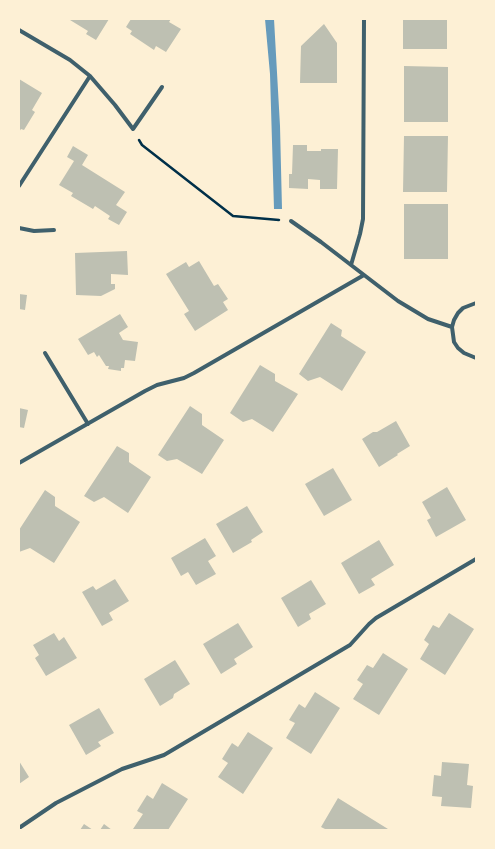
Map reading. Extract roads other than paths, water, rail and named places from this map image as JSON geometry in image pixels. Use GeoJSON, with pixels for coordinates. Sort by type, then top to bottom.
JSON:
{"type":"FeatureCollection","features":[{"type":"Feature","properties":{"kind":"street"},"geometry":{"type":"LineString","coordinates":[[352,265],[363,219],[364,19]]}},
{"type":"Feature","properties":{"kind":"street"},"geometry":{"type":"LineString","coordinates":[[19,30],[70,60],[90,76],[133,129],[162,87]]}},
{"type":"Feature","properties":{"kind":"street"},"geometry":{"type":"LineString","coordinates":[[19,186],[90,76]]}},
{"type":"Feature","properties":{"kind":"street"},"geometry":{"type":"LineString","coordinates":[[291,221],[352,265],[398,301],[428,319],[452,327]]}},
{"type":"Feature","properties":{"kind":"street"},"geometry":{"type":"LineString","coordinates":[[19,228],[34,231],[54,230]]}},
{"type":"Feature","properties":{"kind":"street"},"geometry":{"type":"LineString","coordinates":[[19,463],[151,388],[184,378],[194,373],[364,275]]}},
{"type":"Feature","properties":{"kind":"street"},"geometry":{"type":"LineString","coordinates":[[476,303],[463,308],[458,313],[452,327],[454,342],[458,348],[464,353],[476,358]]}},
{"type":"Feature","properties":{"kind":"street"},"geometry":{"type":"LineString","coordinates":[[44,353],[88,424]]}},
{"type":"Feature","properties":{"kind":"street"},"geometry":{"type":"LineString","coordinates":[[19,828],[56,803],[122,769],[164,755],[350,645],[376,618],[476,558]]}},
{"type":"Feature","properties":{"kind":"water"},"geometry":{"type":"Polygon","coordinates":[[[265,19],[274,19],[280,126],[282,209],[274,209],[270,74],[265,19]]]}}]}
